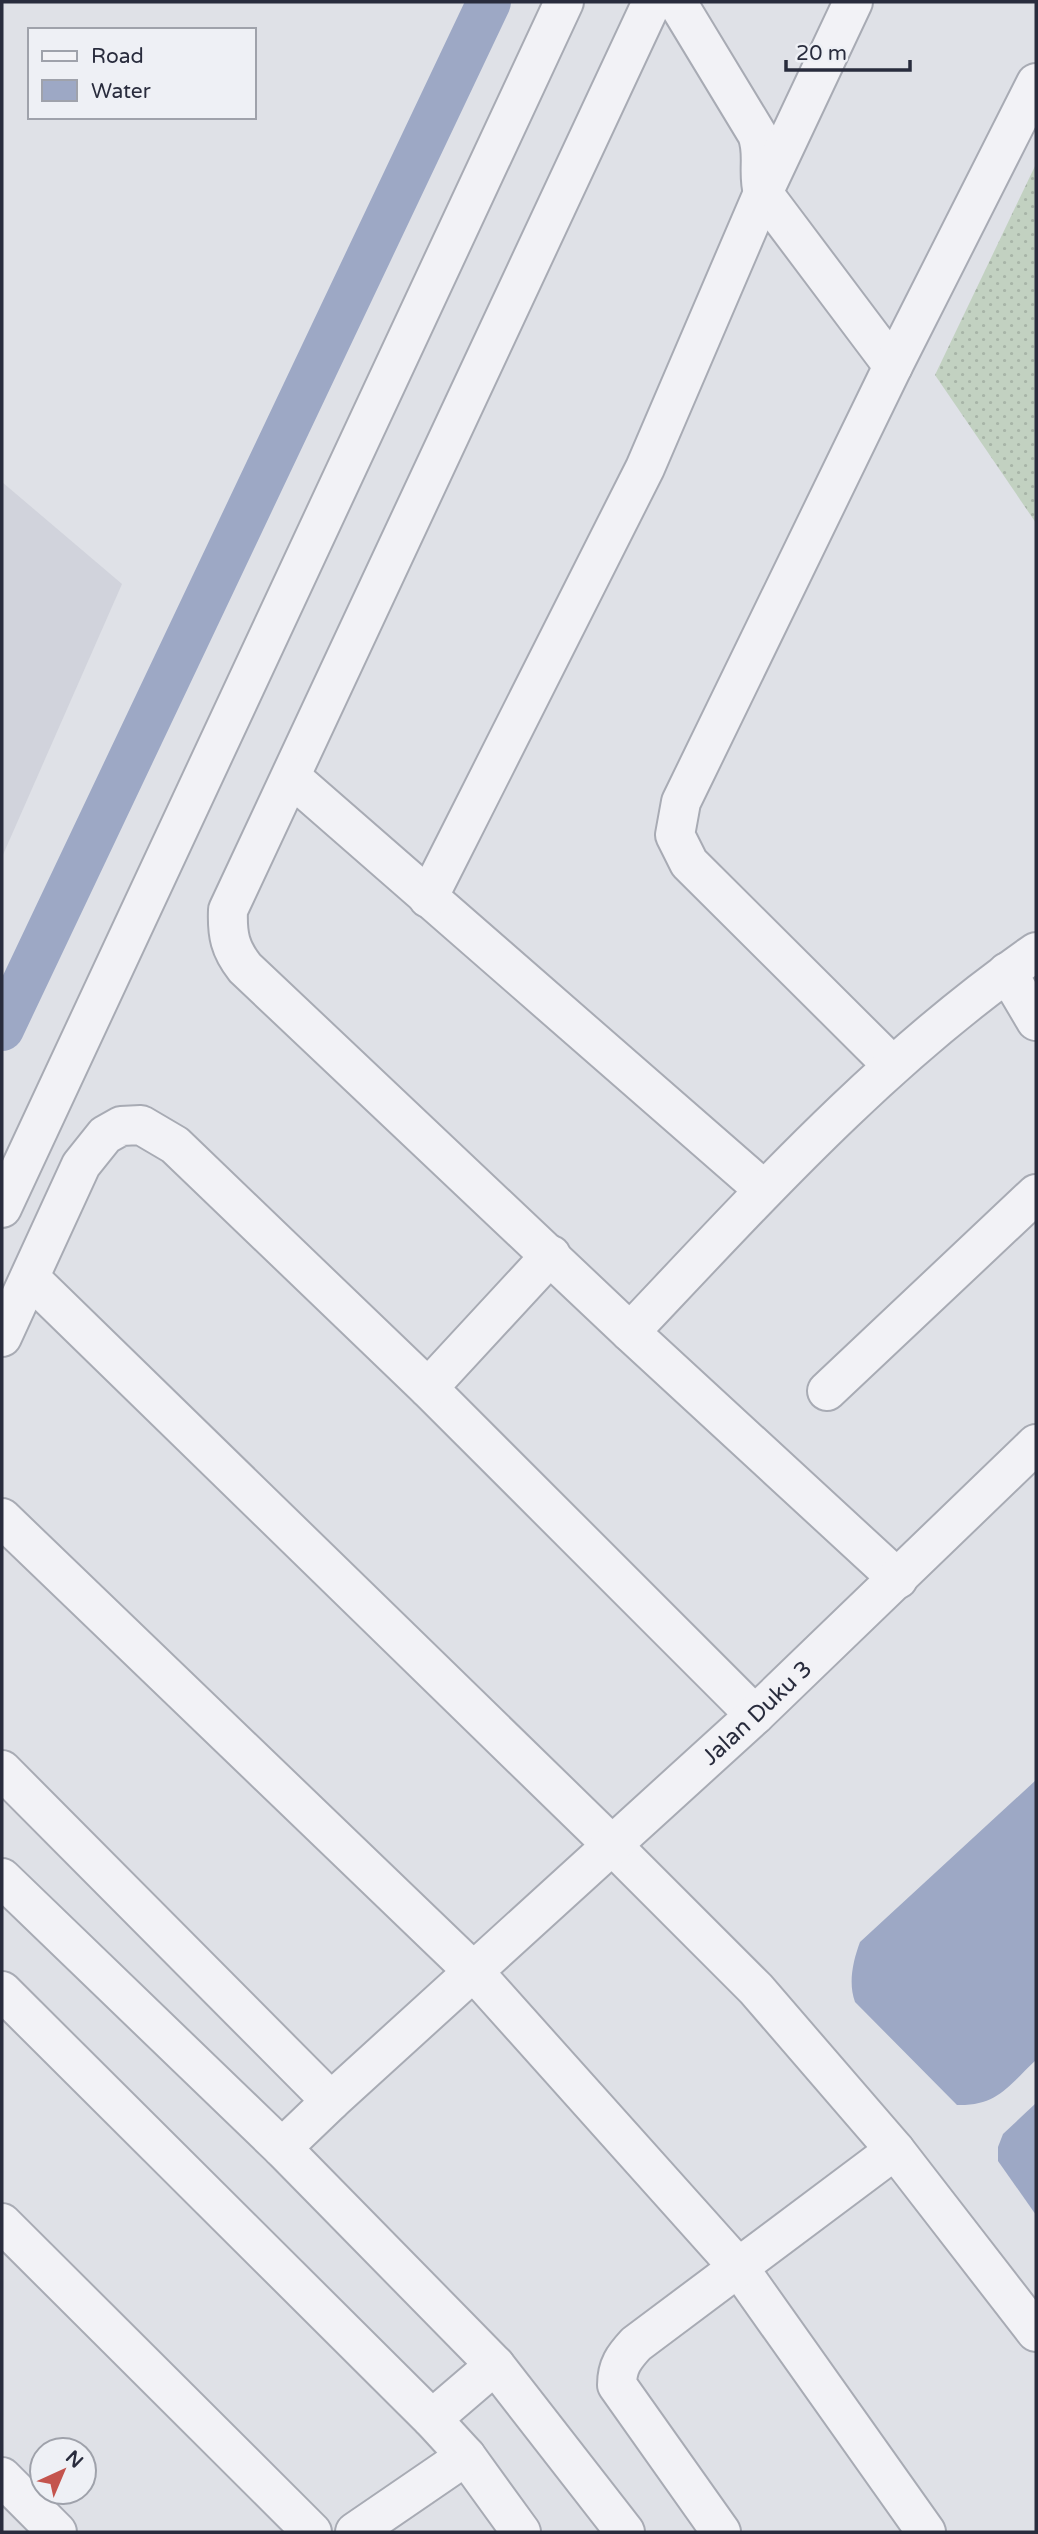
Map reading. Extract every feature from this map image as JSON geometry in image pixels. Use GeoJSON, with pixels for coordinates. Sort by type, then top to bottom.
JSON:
{"type":"FeatureCollection","features":[{"type":"Feature","properties":{"kind":"street"},"geometry":{"type":"LineString","coordinates":[[2,1208],[564,2]]}},
{"type":"Feature","properties":{"kind":"street"},"geometry":{"type":"LineString","coordinates":[[652,2],[228,910],[227,936],[233,953],[245,968],[630,1332],[898,1579]]}},
{"type":"Feature","properties":{"kind":"street"},"geometry":{"type":"LineString","coordinates":[[677,2],[757,134],[762,148],[762,192],[893,366]]}},
{"type":"Feature","properties":{"kind":"street"},"geometry":{"type":"LineString","coordinates":[[428,898],[645,468],[762,192],[853,2]]}},
{"type":"Feature","properties":{"kind":"street"},"geometry":{"type":"LineString","coordinates":[[892,1065],[689,863],[675,835],[681,802],[893,366],[1036,83]]}},
{"type":"Feature","properties":{"kind":"street"},"geometry":{"type":"LineString","coordinates":[[291,777],[764,1190]]}},
{"type":"Feature","properties":{"kind":"street"},"geometry":{"type":"LineString","coordinates":[[630,1332],[764,1190],[892,1065],[1022,962],[1036,1021]]}},
{"type":"Feature","properties":{"kind":"street"},"geometry":{"type":"LineString","coordinates":[[2,1337],[81,1165],[105,1135],[121,1126],[141,1125],[175,1145],[428,1388],[755,1715]]}},
{"type":"Feature","properties":{"kind":"street"},"geometry":{"type":"LineString","coordinates":[[827,1391],[1036,1194]]}},
{"type":"Feature","properties":{"kind":"street"},"geometry":{"type":"LineString","coordinates":[[428,1388],[551,1255]]}},
{"type":"Feature","properties":{"kind":"street"},"geometry":{"type":"LineString","coordinates":[[30,1278],[612,1844],[756,1989],[895,2150],[1036,2332]]}},
{"type":"Feature","properties":{"kind":"street","name":"Jalan Duku 3"},"geometry":{"type":"LineString","coordinates":[[282,2148],[755,1715],[1036,1444]]}},
{"type":"Feature","properties":{"kind":"street"},"geometry":{"type":"LineString","coordinates":[[2,1518],[473,1971],[739,2268],[926,2532]]}},
{"type":"Feature","properties":{"kind":"street"},"geometry":{"type":"LineString","coordinates":[[2,1770],[331,2101]]}},
{"type":"Feature","properties":{"kind":"street"},"geometry":{"type":"LineString","coordinates":[[2,1878],[282,2148],[495,2365],[625,2532]]}},
{"type":"Feature","properties":{"kind":"street"},"geometry":{"type":"LineString","coordinates":[[2,1992],[432,2418],[466,2456],[522,2532]]}},
{"type":"Feature","properties":{"kind":"street"},"geometry":{"type":"LineString","coordinates":[[721,2532],[617,2385],[617,2372],[623,2359],[636,2344],[895,2150]]}},
{"type":"Feature","properties":{"kind":"street"},"geometry":{"type":"LineString","coordinates":[[2,2223],[312,2532]]}},
{"type":"Feature","properties":{"kind":"street"},"geometry":{"type":"LineString","coordinates":[[432,2418],[495,2365]]}},
{"type":"Feature","properties":{"kind":"street"},"geometry":{"type":"LineString","coordinates":[[355,2532],[466,2456]]}},
{"type":"Feature","properties":{"kind":"street"},"geometry":{"type":"LineString","coordinates":[[2,2477],[57,2532]]}},
{"type":"Feature","properties":{"kind":"shaded area"},"geometry":{"type":"Polygon","coordinates":[[[2,482],[122,584],[2,857],[2,482]]]}},
{"type":"Feature","properties":{"kind":"green space"},"geometry":{"type":"Polygon","coordinates":[[[1036,164],[1036,523],[935,375],[1036,164]]]}},
{"type":"Feature","properties":{"kind":"water"},"geometry":{"type":"Polygon","coordinates":[[[1036,1780],[1036,2060],[1010,2086],[993,2098],[957,2105],[855,2002],[852,1972],[855,1957],[860,1942],[1036,1780]]]}},
{"type":"Feature","properties":{"kind":"water"},"geometry":{"type":"Polygon","coordinates":[[[1036,2103],[1036,2215],[998,2161],[998,2147],[1003,2134],[1036,2103]]]}},
{"type":"Feature","properties":{"kind":"waterway"},"geometry":{"type":"LineString","coordinates":[[2,1029],[489,2]]}}]}
